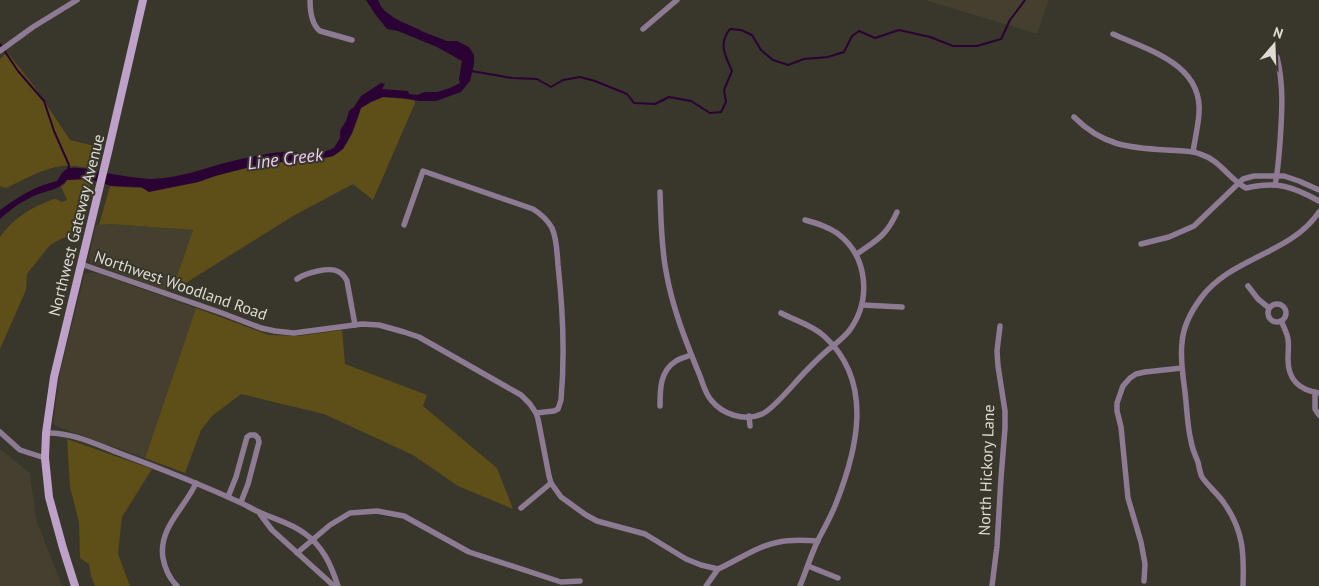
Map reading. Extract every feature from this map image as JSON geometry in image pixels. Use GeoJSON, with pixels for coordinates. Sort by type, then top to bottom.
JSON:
{"type":"FeatureCollection","features":[{"type":"Feature","properties":{"kind":"main road"},"geometry":{"type":"LineString","coordinates":[[138,0],[140,10]]}},
{"type":"Feature","properties":{"kind":"main road"},"geometry":{"type":"LineString","coordinates":[[140,10],[145,0]]}},
{"type":"Feature","properties":{"kind":"main road","name":"Northwest Gateway Avenue"},"geometry":{"type":"LineString","coordinates":[[76,586],[50,504],[47,485],[46,433],[54,377],[140,10]]}},
{"type":"Feature","properties":{"kind":"street"},"geometry":{"type":"LineString","coordinates":[[0,51],[77,0]]}},
{"type":"Feature","properties":{"kind":"street"},"geometry":{"type":"LineString","coordinates":[[310,0],[310,11],[316,27],[352,40]]}},
{"type":"Feature","properties":{"kind":"street"},"geometry":{"type":"LineString","coordinates":[[644,29],[677,0]]}},
{"type":"Feature","properties":{"kind":"street"},"geometry":{"type":"LineString","coordinates":[[1112,34],[1168,59],[1188,76],[1197,94],[1199,108],[1193,152]]}},
{"type":"Feature","properties":{"kind":"street"},"geometry":{"type":"LineString","coordinates":[[1275,185],[1282,119],[1282,82],[1276,57]]}},
{"type":"Feature","properties":{"kind":"street"},"geometry":{"type":"LineString","coordinates":[[1074,117],[1089,131],[1121,145],[1146,149],[1193,152],[1209,157],[1238,184],[1246,188],[1267,184],[1275,185],[1293,189],[1319,201]]}},
{"type":"Feature","properties":{"kind":"street"},"geometry":{"type":"LineString","coordinates":[[404,225],[423,171],[533,209],[543,216],[551,226],[556,238],[563,335],[562,400],[558,409],[554,411],[536,412],[551,483],[561,496],[597,521],[645,534],[686,559],[718,569]]}},
{"type":"Feature","properties":{"kind":"street"},"geometry":{"type":"LineString","coordinates":[[1141,244],[1169,237],[1194,226],[1244,179],[1254,176],[1277,176],[1290,178],[1319,190]]}},
{"type":"Feature","properties":{"kind":"street"},"geometry":{"type":"LineString","coordinates":[[660,192],[662,239],[666,271],[673,300],[691,355],[705,392],[720,409],[735,416],[762,414],[770,408],[811,366],[842,338],[853,324],[862,304],[864,285],[857,254],[836,233],[822,225],[805,220]]}},
{"type":"Feature","properties":{"kind":"street"},"geometry":{"type":"LineString","coordinates":[[857,254],[884,234],[897,212]]}},
{"type":"Feature","properties":{"kind":"street"},"geometry":{"type":"LineString","coordinates":[[1243,586],[1244,555],[1238,530],[1225,504],[1202,477],[1191,441],[1181,344],[1184,331],[1196,306],[1218,280],[1296,235],[1319,212]]}},
{"type":"Feature","properties":{"kind":"street","name":"Northwest Woodland Road"},"geometry":{"type":"LineString","coordinates":[[81,264],[261,328],[294,333],[354,325],[379,325],[419,337],[521,395],[536,412]]}},
{"type":"Feature","properties":{"kind":"street"},"geometry":{"type":"LineString","coordinates":[[297,279],[307,273],[330,270],[340,272],[347,281],[354,325]]}},
{"type":"Feature","properties":{"kind":"street"},"geometry":{"type":"LineString","coordinates":[[1248,286],[1258,299],[1269,308]]}},
{"type":"Feature","properties":{"kind":"street"},"geometry":{"type":"LineString","coordinates":[[862,304],[902,307]]}},
{"type":"Feature","properties":{"kind":"street"},"geometry":{"type":"LineString","coordinates":[[1276,304],[1283,307],[1286,315],[1281,321],[1273,322],[1268,316],[1269,308],[1276,304]]}},
{"type":"Feature","properties":{"kind":"street"},"geometry":{"type":"LineString","coordinates":[[781,313],[816,329],[833,346],[844,360],[852,378],[857,398],[857,418],[850,458],[843,482],[835,506],[818,540],[800,586]]}},
{"type":"Feature","properties":{"kind":"street"},"geometry":{"type":"LineString","coordinates":[[1281,321],[1289,341],[1288,368],[1297,384],[1309,391],[1317,392],[1315,409],[1319,415]]}},
{"type":"Feature","properties":{"kind":"street","name":"North Hickory Lane"},"geometry":{"type":"LineString","coordinates":[[992,586],[997,546],[1005,428],[1005,411],[996,350],[1000,326]]}},
{"type":"Feature","properties":{"kind":"street"},"geometry":{"type":"LineString","coordinates":[[660,406],[660,388],[668,368],[676,361],[691,355]]}},
{"type":"Feature","properties":{"kind":"street"},"geometry":{"type":"LineString","coordinates":[[1144,581],[1145,564],[1141,542],[1128,498],[1117,403],[1123,386],[1136,374],[1182,368]]}},
{"type":"Feature","properties":{"kind":"street"},"geometry":{"type":"LineString","coordinates":[[749,416],[750,426]]}},
{"type":"Feature","properties":{"kind":"street"},"geometry":{"type":"LineString","coordinates":[[0,432],[20,450],[46,458]]}},
{"type":"Feature","properties":{"kind":"street"},"geometry":{"type":"LineString","coordinates":[[46,433],[82,439],[196,483],[304,533],[324,552],[332,566],[338,586]]}},
{"type":"Feature","properties":{"kind":"street"},"geometry":{"type":"LineString","coordinates":[[228,497],[236,477],[247,437],[255,435],[259,442],[248,484],[240,502]]}},
{"type":"Feature","properties":{"kind":"street"},"geometry":{"type":"LineString","coordinates":[[176,586],[170,579],[164,564],[163,543],[168,527],[196,483]]}},
{"type":"Feature","properties":{"kind":"street"},"geometry":{"type":"LineString","coordinates":[[521,508],[551,483]]}},
{"type":"Feature","properties":{"kind":"street"},"geometry":{"type":"LineString","coordinates":[[297,553],[330,525],[350,513],[377,511],[404,516],[469,552],[560,582],[580,581]]}},
{"type":"Feature","properties":{"kind":"street"},"geometry":{"type":"LineString","coordinates":[[258,512],[272,530],[334,586]]}},
{"type":"Feature","properties":{"kind":"street"},"geometry":{"type":"LineString","coordinates":[[706,586],[718,569],[753,551],[778,542],[818,540]]}},
{"type":"Feature","properties":{"kind":"street"},"geometry":{"type":"LineString","coordinates":[[808,566],[838,578]]}},
{"type":"Feature","properties":{"kind":"shaded area"},"geometry":{"type":"Polygon","coordinates":[[[925,0],[1049,0],[1037,34],[925,0]]]}},
{"type":"Feature","properties":{"kind":"shaded area"},"geometry":{"type":"Polygon","coordinates":[[[7,52],[34,86],[70,140],[99,147],[94,169],[70,166],[55,167],[6,188],[0,186],[0,59],[7,52]]]}},
{"type":"Feature","properties":{"kind":"shaded area"},"geometry":{"type":"Polygon","coordinates":[[[383,97],[414,100],[415,103],[373,200],[353,184],[293,216],[181,286],[179,292],[168,288],[177,276],[193,230],[110,224],[99,225],[110,186],[143,188],[177,186],[244,169],[279,163],[318,160],[333,156],[347,142],[361,108],[383,97]]]}},
{"type":"Feature","properties":{"kind":"shaded area"},"geometry":{"type":"Polygon","coordinates":[[[92,179],[78,234],[63,238],[50,245],[27,274],[26,290],[0,349],[0,237],[11,224],[38,205],[54,199],[62,202],[67,200],[61,186],[67,180],[92,179]]]}},
{"type":"Feature","properties":{"kind":"shaded area"},"geometry":{"type":"Polygon","coordinates":[[[110,224],[193,230],[177,276],[166,291],[90,262],[89,257],[96,225],[110,224]]]}},
{"type":"Feature","properties":{"kind":"shaded area"},"geometry":{"type":"Polygon","coordinates":[[[91,272],[196,308],[145,458],[58,427],[53,423],[60,372],[84,277],[85,274],[91,272]]]}},
{"type":"Feature","properties":{"kind":"shaded area"},"geometry":{"type":"Polygon","coordinates":[[[196,308],[269,335],[299,336],[342,330],[345,364],[427,395],[423,406],[497,468],[513,509],[458,486],[413,455],[324,414],[241,394],[212,416],[201,430],[185,473],[145,458],[196,308]]]}},
{"type":"Feature","properties":{"kind":"shaded area"},"geometry":{"type":"Polygon","coordinates":[[[67,439],[152,469],[122,517],[118,554],[130,586],[95,586],[89,564],[80,558],[79,522],[70,487],[67,439]]]}},
{"type":"Feature","properties":{"kind":"shaded area"},"geometry":{"type":"Polygon","coordinates":[[[0,449],[30,473],[36,519],[62,586],[0,586],[0,449]]]}},
{"type":"Feature","properties":{"kind":"water","name":"Line Creek"},"geometry":{"type":"Polygon","coordinates":[[[366,0],[378,0],[390,15],[421,31],[447,41],[457,41],[469,47],[474,55],[474,64],[470,81],[461,92],[436,101],[383,97],[371,102],[361,108],[352,133],[343,149],[333,156],[246,168],[198,182],[149,192],[141,187],[111,186],[90,179],[67,180],[57,188],[26,200],[0,219],[0,210],[27,192],[57,181],[67,169],[83,168],[149,179],[174,177],[234,161],[270,154],[296,152],[301,155],[314,155],[334,148],[340,138],[340,131],[349,111],[361,96],[381,83],[385,84],[382,89],[408,91],[409,94],[417,95],[425,92],[437,92],[460,83],[462,61],[437,47],[398,31],[387,29],[366,0]]]}},
{"type":"Feature","properties":{"kind":"waterway"},"geometry":{"type":"LineString","coordinates":[[471,71],[512,78],[537,79],[551,87],[563,80],[580,77],[627,94],[634,103],[655,104],[669,97],[691,101],[710,113],[721,112],[726,102],[724,90],[732,71],[724,50],[724,40],[730,29],[741,30],[752,35],[761,50],[773,60],[788,65],[804,59],[828,57],[844,52],[852,36],[859,31],[875,38],[899,30],[930,37],[953,46],[977,46],[1001,39],[1010,20],[1025,0]]}},
{"type":"Feature","properties":{"kind":"waterway"},"geometry":{"type":"LineString","coordinates":[[0,44],[18,71],[44,101],[54,131],[69,165],[68,171]]}}]}
